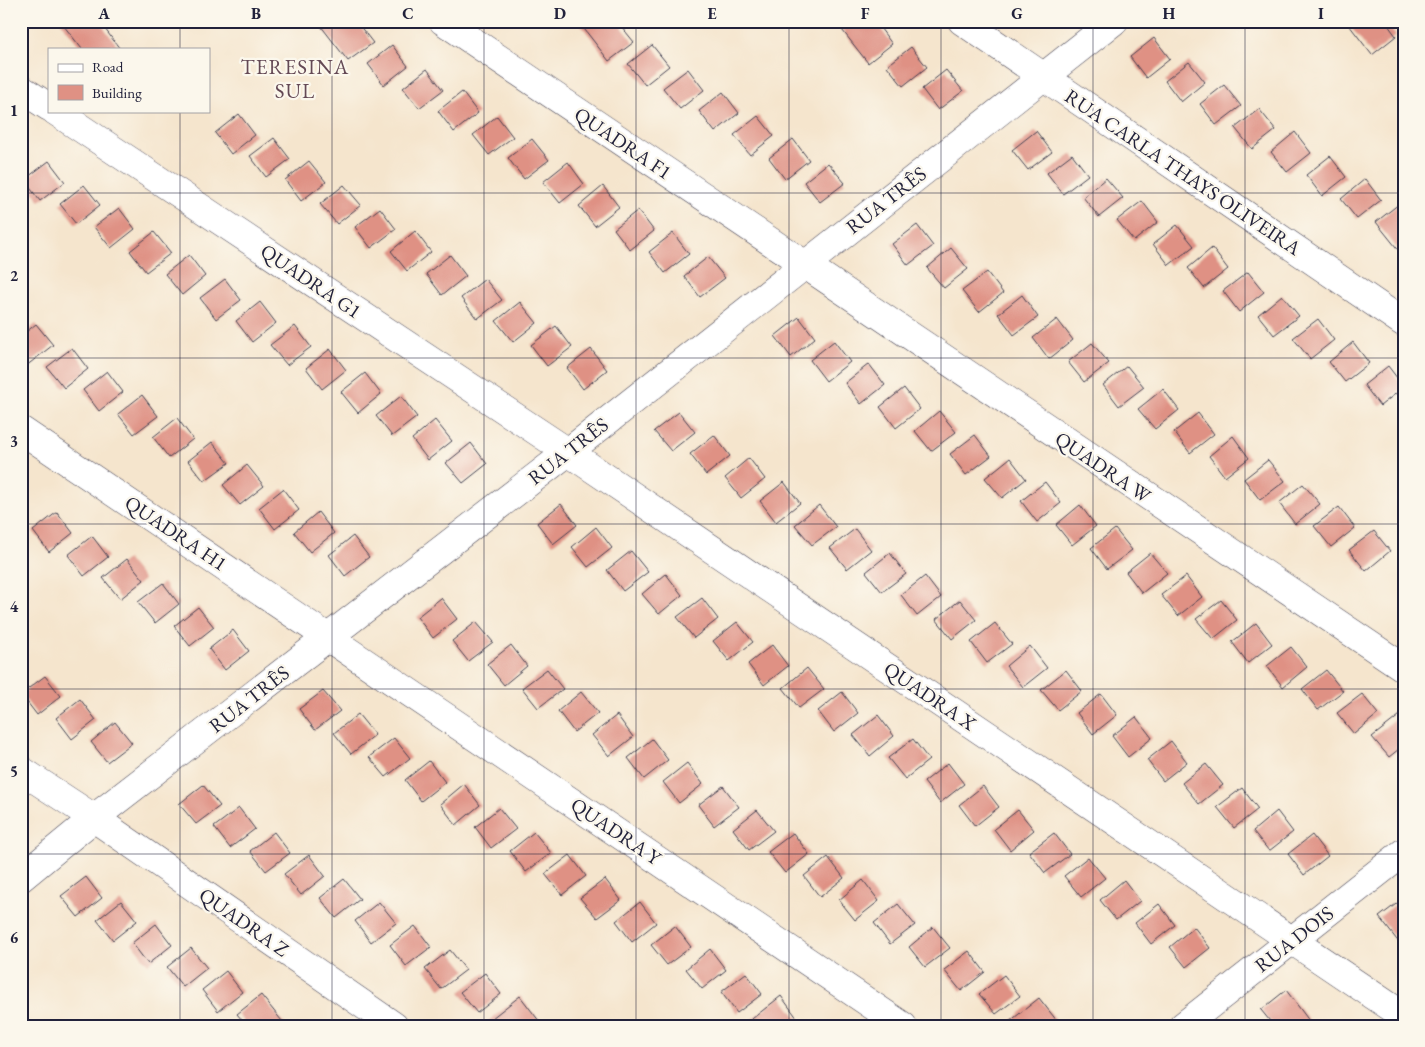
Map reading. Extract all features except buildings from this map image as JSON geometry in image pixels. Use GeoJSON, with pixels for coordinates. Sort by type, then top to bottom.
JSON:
{"type":"FeatureCollection","features":[{"type":"Feature","properties":{"kind":"street","name":"QUADRA F1"},"geometry":{"type":"LineString","coordinates":[[443,21],[803,265]]}},
{"type":"Feature","properties":{"kind":"street","name":"RUA CARLA THAYS OLIVEIRA"},"geometry":{"type":"LineString","coordinates":[[962,21],[1404,323]]}},
{"type":"Feature","properties":{"kind":"street","name":"RUA TRÊS"},"geometry":{"type":"LineString","coordinates":[[21,878],[94,818],[568,452],[1114,21]]}},
{"type":"Feature","properties":{"kind":"street"},"geometry":{"type":"LineString","coordinates":[[21,89],[48,106]]}},
{"type":"Feature","properties":{"kind":"street","name":"QUADRA G1"},"geometry":{"type":"LineString","coordinates":[[57,112],[568,452]]}},
{"type":"Feature","properties":{"kind":"street","name":"QUADRA W"},"geometry":{"type":"LineString","coordinates":[[803,265],[1404,668]]}},
{"type":"Feature","properties":{"kind":"street","name":"QUADRA H1"},"geometry":{"type":"LineString","coordinates":[[21,430],[330,637]]}},
{"type":"Feature","properties":{"kind":"street","name":"QUADRA X"},"geometry":{"type":"LineString","coordinates":[[568,452],[1404,1016]]}},
{"type":"Feature","properties":{"kind":"street","name":"QUADRA Y"},"geometry":{"type":"LineString","coordinates":[[330,637],[903,1026]]}},
{"type":"Feature","properties":{"kind":"street","name":"QUADRA Z"},"geometry":{"type":"LineString","coordinates":[[21,770],[94,818],[394,1026]]}},
{"type":"Feature","properties":{"kind":"street","name":"RUA DOIS"},"geometry":{"type":"LineString","coordinates":[[1183,1026],[1404,852]]}},
{"type":"Feature","properties":{"kind":"district","name":"TERESINA SUL"},"geometry":{"type":"Point","coordinates":[295,79]}}]}
